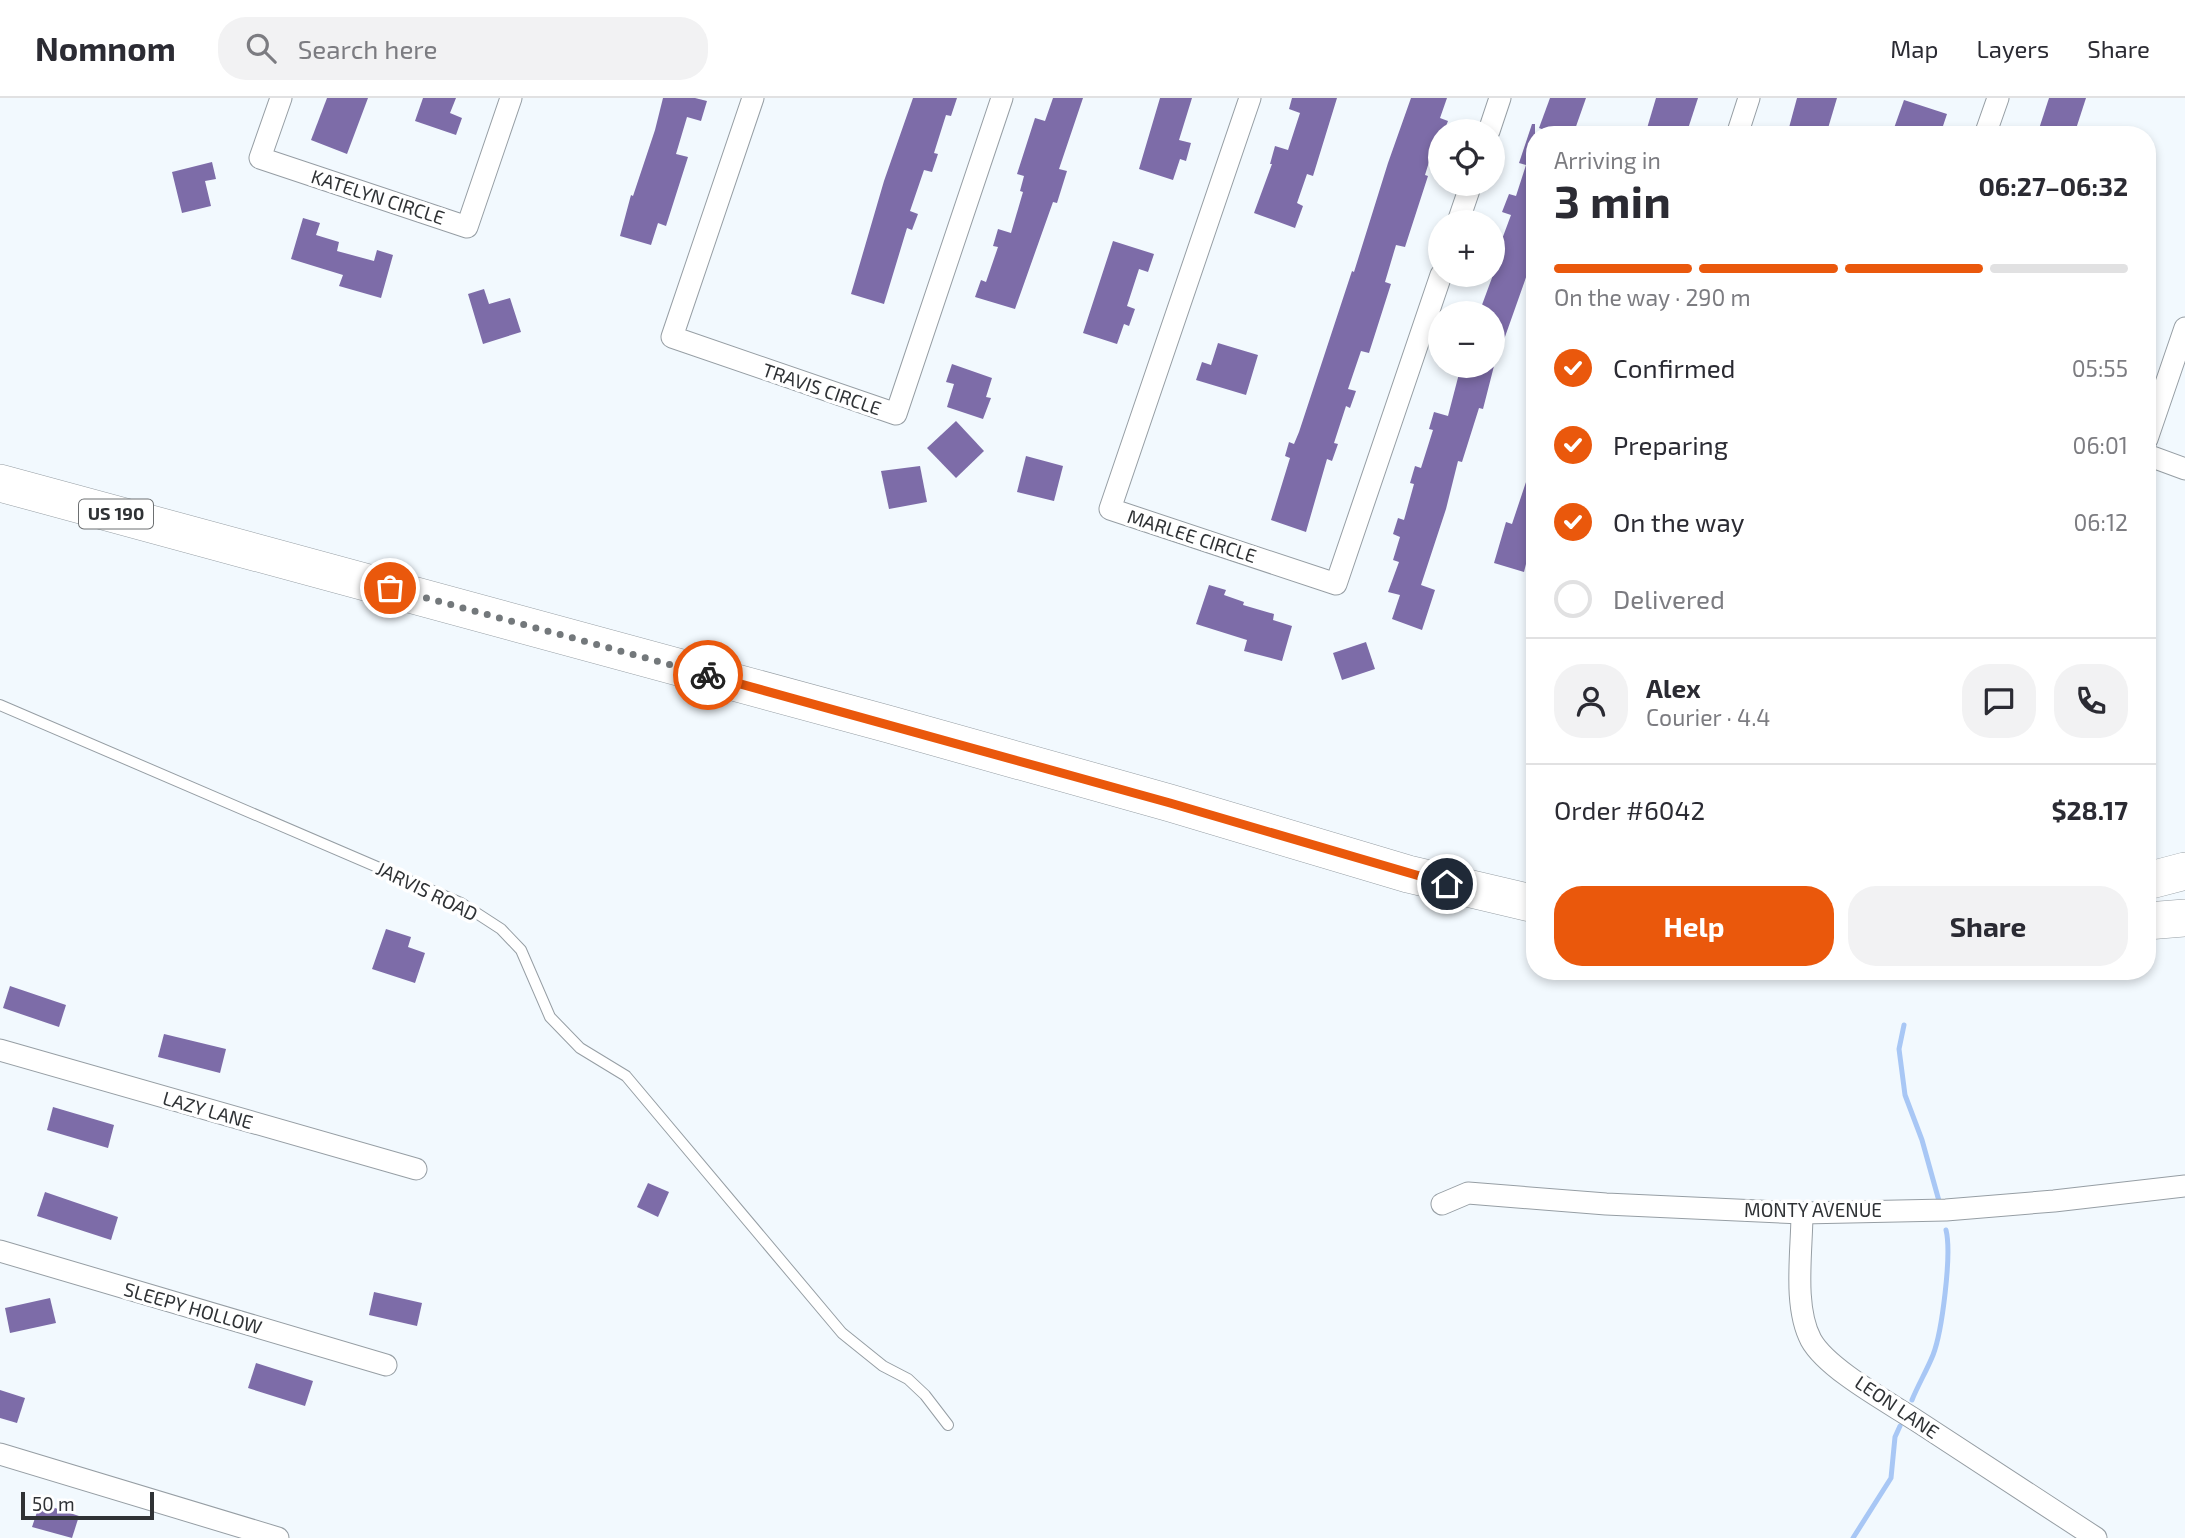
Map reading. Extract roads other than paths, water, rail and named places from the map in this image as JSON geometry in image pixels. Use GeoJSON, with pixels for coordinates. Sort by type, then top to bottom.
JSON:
{"type":"FeatureCollection","features":[{"type":"Feature","properties":{"kind":"highway","name":"US 190"},"geometry":{"type":"LineString","coordinates":[[0,484],[915,732],[1170,803],[1408,874],[1526,902]]}},
{"type":"Feature","properties":{"kind":"highway"},"geometry":{"type":"LineString","coordinates":[[2156,879],[2185,871]]}},
{"type":"Feature","properties":{"kind":"highway"},"geometry":{"type":"LineString","coordinates":[[2156,920],[2185,918]]}},
{"type":"Feature","properties":{"kind":"street","name":"KATELYN CIRCLE"},"geometry":{"type":"LineString","coordinates":[[281,98],[260,159],[467,227],[511,98]]}},
{"type":"Feature","properties":{"kind":"street","name":"TRAVIS CIRCLE"},"geometry":{"type":"LineString","coordinates":[[753,98],[672,337],[895,414],[1002,98]]}},
{"type":"Feature","properties":{"kind":"street","name":"MARLEE CIRCLE"},"geometry":{"type":"LineString","coordinates":[[1250,98],[1110,509],[1336,584],[1437,287]]}},
{"type":"Feature","properties":{"kind":"street"},"geometry":{"type":"LineString","coordinates":[[1493,119],[1500,98]]}},
{"type":"Feature","properties":{"kind":"street"},"geometry":{"type":"LineString","coordinates":[[1740,126],[1749,98]]}},
{"type":"Feature","properties":{"kind":"street"},"geometry":{"type":"LineString","coordinates":[[1988,126],[1998,98]]}},
{"type":"Feature","properties":{"kind":"street"},"geometry":{"type":"LineString","coordinates":[[2156,413],[2185,328]]}},
{"type":"Feature","properties":{"kind":"street"},"geometry":{"type":"LineString","coordinates":[[2156,459],[2185,469]]}},
{"type":"Feature","properties":{"kind":"street","name":"LAZY LANE"},"geometry":{"type":"LineString","coordinates":[[0,1050],[416,1169]]}},
{"type":"Feature","properties":{"kind":"street","name":"MONTY AVENUE"},"geometry":{"type":"LineString","coordinates":[[1442,1204],[1468,1193],[1606,1204],[1802,1213],[1946,1210],[2185,1186]]}},
{"type":"Feature","properties":{"kind":"street","name":"LEON LANE"},"geometry":{"type":"LineString","coordinates":[[1802,1213],[1801,1290],[1804,1321],[1813,1343],[1822,1354],[1866,1388],[2096,1538]]}},
{"type":"Feature","properties":{"kind":"street","name":"SLEEPY HOLLOW"},"geometry":{"type":"LineString","coordinates":[[0,1251],[386,1365]]}},
{"type":"Feature","properties":{"kind":"street"},"geometry":{"type":"LineString","coordinates":[[0,1454],[278,1538]]}},
{"type":"Feature","properties":{"kind":"lane","name":"JARVIS ROAD"},"geometry":{"type":"LineString","coordinates":[[0,705],[461,903],[501,929],[521,950],[550,1017],[580,1048],[626,1076],[842,1333],[883,1366],[908,1378],[948,1425]]}},
{"type":"Feature","properties":{"kind":"waterway"},"geometry":{"type":"LineString","coordinates":[[1904,1025],[1899,1049],[1905,1095],[1922,1140],[1939,1201]]}},
{"type":"Feature","properties":{"kind":"waterway"},"geometry":{"type":"LineString","coordinates":[[1912,1400],[1933,1355],[1940,1329],[1947,1274],[1946,1230]]}},
{"type":"Feature","properties":{"kind":"waterway"},"geometry":{"type":"LineString","coordinates":[[1853,1538],[1891,1478],[1895,1437],[1900,1426]]}}]}
